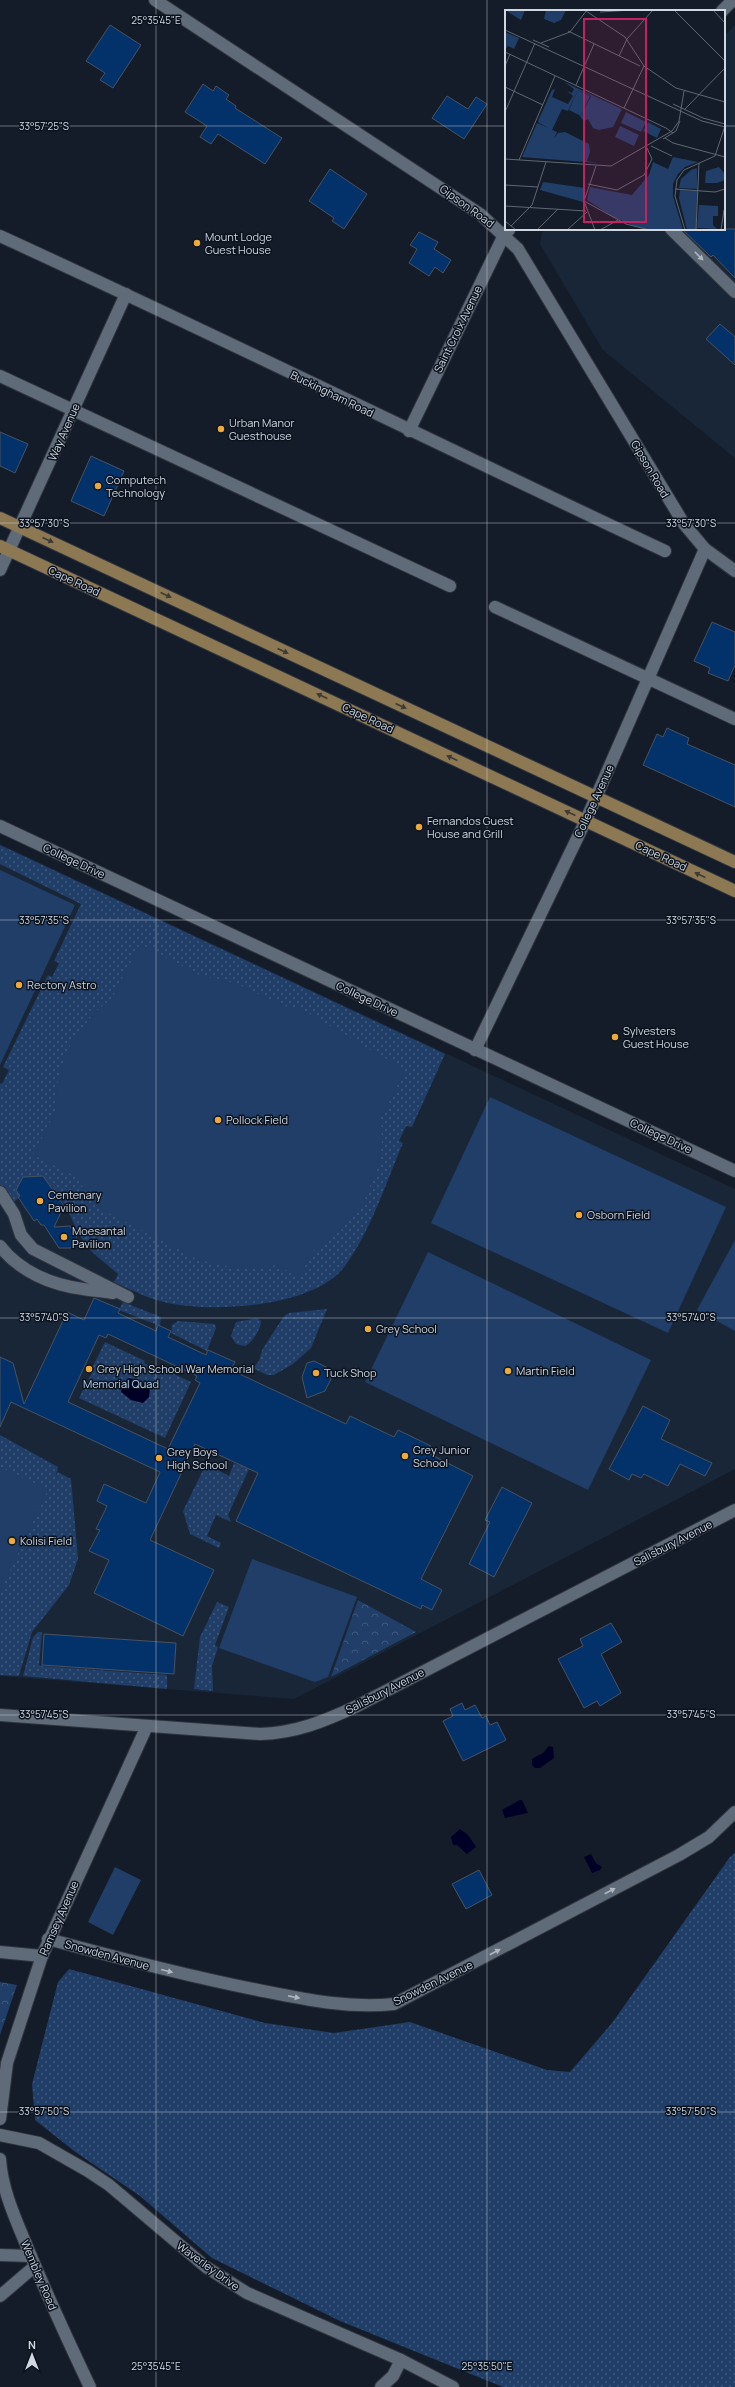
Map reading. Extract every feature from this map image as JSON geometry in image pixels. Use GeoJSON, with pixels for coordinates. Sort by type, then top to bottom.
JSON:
{"type":"FeatureCollection","features":[{"type":"Feature","properties":{"kind":"main road"},"geometry":{"type":"LineString","coordinates":[[0,518],[735,862]]}},
{"type":"Feature","properties":{"kind":"main road","name":"Cape Road"},"geometry":{"type":"LineString","coordinates":[[5,548],[735,891]]}},
{"type":"Feature","properties":{"kind":"street","name":"Gipson Road"},"geometry":{"type":"LineString","coordinates":[[155,0],[507,232],[546,293],[672,506],[705,549]]}},
{"type":"Feature","properties":{"kind":"street"},"geometry":{"type":"LineString","coordinates":[[723,10],[733,0]]}},
{"type":"Feature","properties":{"kind":"street"},"geometry":{"type":"LineString","coordinates":[[672,230],[735,292]]}},
{"type":"Feature","properties":{"kind":"street","name":"Saint Croix Avenue"},"geometry":{"type":"LineString","coordinates":[[409,431],[507,232]]}},
{"type":"Feature","properties":{"kind":"street","name":"Buckingham Road"},"geometry":{"type":"LineString","coordinates":[[0,236],[126,294],[409,431],[665,551]]}},
{"type":"Feature","properties":{"kind":"street","name":"Way Avenue"},"geometry":{"type":"LineString","coordinates":[[0,570],[5,548],[20,527],[126,294]]}},
{"type":"Feature","properties":{"kind":"street"},"geometry":{"type":"LineString","coordinates":[[0,376],[450,586]]}},
{"type":"Feature","properties":{"kind":"street"},"geometry":{"type":"LineString","coordinates":[[705,549],[735,571]]}},
{"type":"Feature","properties":{"kind":"street","name":"College Avenue"},"geometry":{"type":"LineString","coordinates":[[475,1050],[586,820],[705,549]]}},
{"type":"Feature","properties":{"kind":"street"},"geometry":{"type":"LineString","coordinates":[[495,607],[735,719]]}},
{"type":"Feature","properties":{"kind":"street","name":"College Drive"},"geometry":{"type":"LineString","coordinates":[[0,826],[735,1171]]}},
{"type":"Feature","properties":{"kind":"street"},"geometry":{"type":"LineString","coordinates":[[0,1192],[14,1214],[21,1235],[33,1249],[128,1298],[102,1290],[70,1287],[45,1279],[21,1267],[0,1246]]}},
{"type":"Feature","properties":{"kind":"street","name":"Salisbury Avenue"},"geometry":{"type":"LineString","coordinates":[[0,1716],[260,1734],[279,1733],[321,1723],[357,1706],[735,1510]]}},
{"type":"Feature","properties":{"kind":"street","name":"Ramsey Avenue"},"geometry":{"type":"LineString","coordinates":[[0,2119],[7,2063],[48,1939],[147,1726]]}},
{"type":"Feature","properties":{"kind":"street","name":"Snowden Avenue"},"geometry":{"type":"LineString","coordinates":[[48,1939],[194,1977],[311,2001],[359,2006],[394,2004],[679,1855],[709,1837],[735,1812]]}},
{"type":"Feature","properties":{"kind":"street"},"geometry":{"type":"LineString","coordinates":[[0,1952],[42,1956]]}},
{"type":"Feature","properties":{"kind":"street","name":"Waverley Drive"},"geometry":{"type":"LineString","coordinates":[[0,2135],[39,2143],[88,2170],[109,2185],[206,2268],[247,2294],[401,2360],[453,2387]]}},
{"type":"Feature","properties":{"kind":"street","name":"Wembley Road"},"geometry":{"type":"LineString","coordinates":[[0,2159],[1,2176],[33,2261],[90,2387]]}},
{"type":"Feature","properties":{"kind":"street"},"geometry":{"type":"LineString","coordinates":[[0,2256],[33,2261]]}},
{"type":"Feature","properties":{"kind":"street"},"geometry":{"type":"LineString","coordinates":[[0,2296],[33,2261]]}},
{"type":"Feature","properties":{"kind":"street"},"geometry":{"type":"LineString","coordinates":[[381,2387],[393,2376],[401,2360]]}},
{"type":"Feature","properties":{"kind":"shaded area"},"geometry":{"type":"Polygon","coordinates":[[[735,25],[735,458],[603,350],[540,244],[543,230],[725,230],[725,35],[735,25]]]}},
{"type":"Feature","properties":{"kind":"shaded area","name":"Grey School"},"geometry":{"type":"Polygon","coordinates":[[[0,844],[735,1189],[735,1469],[294,1699],[0,1676],[0,844]]]}},
{"type":"Feature","properties":{"kind":"shaded area"},"geometry":{"type":"Polygon","coordinates":[[[129,1378],[142,1382],[150,1388],[149,1397],[143,1403],[131,1400],[121,1392],[122,1384],[129,1378]]]}},
{"type":"Feature","properties":{"kind":"shaded area"},"geometry":{"type":"Polygon","coordinates":[[[549,1746],[553,1747],[554,1758],[540,1768],[535,1768],[532,1765],[532,1759],[543,1753],[549,1746]]]}},
{"type":"Feature","properties":{"kind":"shaded area"},"geometry":{"type":"Polygon","coordinates":[[[522,1800],[528,1813],[505,1818],[502,1810],[522,1800]]]}},
{"type":"Feature","properties":{"kind":"shaded area"},"geometry":{"type":"Polygon","coordinates":[[[460,1829],[468,1835],[476,1847],[467,1854],[457,1845],[453,1845],[451,1837],[460,1829]]]}},
{"type":"Feature","properties":{"kind":"shaded area"},"geometry":{"type":"Polygon","coordinates":[[[591,1854],[596,1863],[602,1867],[600,1870],[592,1873],[584,1857],[591,1854]]]}},
{"type":"Feature","properties":{"kind":"green space"},"geometry":{"type":"Polygon","coordinates":[[[0,845],[445,1054],[412,1127],[406,1126],[399,1141],[403,1143],[363,1237],[345,1266],[331,1280],[311,1290],[288,1298],[262,1304],[211,1307],[187,1306],[168,1303],[140,1294],[114,1282],[118,1274],[92,1252],[79,1235],[66,1206],[43,1176],[39,1179],[37,1176],[23,1177],[16,1190],[20,1196],[14,1202],[0,1186],[0,1083],[2,1084],[9,1070],[3,1067],[48,975],[52,977],[59,963],[54,961],[81,904],[0,864],[0,845]]]}},
{"type":"Feature","properties":{"kind":"green space","name":"Rectory Astro"},"geometry":{"type":"Polygon","coordinates":[[[0,870],[75,905],[0,1065],[0,870]]]}},
{"type":"Feature","properties":{"kind":"green space","name":"Pollock Field"},"geometry":{"type":"Polygon","coordinates":[[[140,944],[199,975],[235,983],[296,1011],[298,1007],[405,1070],[381,1118],[382,1144],[379,1163],[365,1199],[342,1229],[313,1251],[299,1278],[277,1265],[256,1268],[236,1268],[199,1260],[108,1213],[93,1201],[75,1176],[33,1155],[55,1112],[58,1078],[71,1043],[94,1013],[112,998],[140,944]]]}},
{"type":"Feature","properties":{"kind":"green space","name":"Osborn Field"},"geometry":{"type":"Polygon","coordinates":[[[490,1097],[726,1207],[668,1333],[431,1223],[490,1097]]]}},
{"type":"Feature","properties":{"kind":"green space"},"geometry":{"type":"Polygon","coordinates":[[[735,1240],[735,1331],[697,1310],[735,1240]]]}},
{"type":"Feature","properties":{"kind":"green space","name":"Martin Field"},"geometry":{"type":"Polygon","coordinates":[[[428,1252],[651,1360],[588,1490],[365,1382],[428,1252]]]}},
{"type":"Feature","properties":{"kind":"green space"},"geometry":{"type":"Polygon","coordinates":[[[123,1302],[161,1317],[160,1326],[119,1310],[123,1302]]]}},
{"type":"Feature","properties":{"kind":"green space"},"geometry":{"type":"Polygon","coordinates":[[[327,1309],[311,1348],[293,1364],[274,1375],[267,1375],[253,1368],[259,1361],[262,1350],[284,1316],[289,1313],[327,1309]]]}},
{"type":"Feature","properties":{"kind":"green space"},"geometry":{"type":"Polygon","coordinates":[[[257,1318],[261,1321],[261,1324],[253,1339],[245,1346],[236,1344],[231,1336],[236,1322],[257,1318]]]}},
{"type":"Feature","properties":{"kind":"green space"},"geometry":{"type":"Polygon","coordinates":[[[178,1321],[215,1324],[216,1328],[207,1351],[171,1333],[172,1325],[178,1321]]]}},
{"type":"Feature","properties":{"kind":"green space","name":"Memorial Quad"},"geometry":{"type":"Polygon","coordinates":[[[105,1342],[145,1361],[144,1363],[151,1367],[152,1364],[191,1382],[165,1438],[79,1398],[94,1369],[92,1368],[105,1342]]]}},
{"type":"Feature","properties":{"kind":"green space"},"geometry":{"type":"Polygon","coordinates":[[[0,1435],[58,1467],[56,1476],[58,1472],[71,1479],[78,1559],[69,1585],[32,1632],[19,1676],[0,1675],[0,1435]]]}},
{"type":"Feature","properties":{"kind":"green space"},"geometry":{"type":"Polygon","coordinates":[[[234,1463],[249,1469],[228,1515],[231,1522],[216,1515],[207,1536],[221,1543],[219,1548],[190,1534],[183,1511],[206,1464],[229,1476],[234,1463]]]}},
{"type":"Feature","properties":{"kind":"green space","name":"Kolisi Field"},"geometry":{"type":"Polygon","coordinates":[[[0,1467],[48,1490],[0,1592],[0,1467]]]}},
{"type":"Feature","properties":{"kind":"green space"},"geometry":{"type":"Polygon","coordinates":[[[252,1559],[357,1597],[328,1677],[315,1682],[219,1648],[252,1559]]]}},
{"type":"Feature","properties":{"kind":"green space"},"geometry":{"type":"Polygon","coordinates":[[[358,1600],[416,1632],[331,1677],[358,1600]]]}},
{"type":"Feature","properties":{"kind":"green space"},"geometry":{"type":"Polygon","coordinates":[[[217,1602],[229,1607],[215,1645],[218,1647],[212,1666],[213,1691],[194,1689],[200,1637],[217,1602]]]}},
{"type":"Feature","properties":{"kind":"green space"},"geometry":{"type":"Polygon","coordinates":[[[38,1632],[42,1632],[39,1665],[167,1675],[167,1689],[23,1676],[33,1637],[38,1632]]]}},
{"type":"Feature","properties":{"kind":"green space"},"geometry":{"type":"Polygon","coordinates":[[[735,1853],[735,2387],[503,2387],[340,2321],[212,2258],[140,2196],[74,2151],[35,2120],[32,2084],[58,1982],[69,1969],[265,2023],[334,2033],[410,2022],[547,2070],[570,2072],[612,2023],[730,1857],[735,1853]]]}},
{"type":"Feature","properties":{"kind":"green space"},"geometry":{"type":"Polygon","coordinates":[[[115,1867],[141,1880],[113,1935],[88,1922],[115,1867]]]}},
{"type":"Feature","properties":{"kind":"green space"},"geometry":{"type":"Polygon","coordinates":[[[0,1982],[17,1985],[0,2035],[0,1982]]]}},
{"type":"Feature","properties":{"kind":"building"},"geometry":{"type":"Polygon","coordinates":[[[110,25],[141,45],[113,88],[100,80],[105,73],[86,61],[110,25]]]}},
{"type":"Feature","properties":{"kind":"building"},"geometry":{"type":"Polygon","coordinates":[[[203,84],[213,91],[216,86],[229,95],[226,99],[236,106],[235,108],[282,138],[265,164],[218,134],[211,144],[200,137],[207,126],[185,112],[203,84]]]}},
{"type":"Feature","properties":{"kind":"building"},"geometry":{"type":"Polygon","coordinates":[[[447,96],[468,109],[476,97],[487,104],[464,139],[432,118],[447,96]]]}},
{"type":"Feature","properties":{"kind":"building"},"geometry":{"type":"Polygon","coordinates":[[[330,169],[367,194],[344,229],[332,221],[334,218],[309,201],[330,169]]]}},
{"type":"Feature","properties":{"kind":"building"},"geometry":{"type":"Polygon","coordinates":[[[735,229],[735,278],[713,255],[711,257],[683,230],[735,229]]]}},
{"type":"Feature","properties":{"kind":"building"},"geometry":{"type":"Polygon","coordinates":[[[419,232],[438,242],[434,249],[451,260],[443,273],[435,267],[429,276],[409,263],[417,249],[410,245],[419,232]]]}},
{"type":"Feature","properties":{"kind":"building"},"geometry":{"type":"Polygon","coordinates":[[[720,324],[735,337],[735,365],[706,339],[720,324]]]}},
{"type":"Feature","properties":{"kind":"building"},"geometry":{"type":"Polygon","coordinates":[[[0,432],[28,444],[15,473],[0,466],[0,432]]]}},
{"type":"Feature","properties":{"kind":"building","name":"Computech Technology"},"geometry":{"type":"Polygon","coordinates":[[[91,456],[124,471],[104,516],[71,501],[91,456]]]}},
{"type":"Feature","properties":{"kind":"building"},"geometry":{"type":"Polygon","coordinates":[[[712,622],[735,632],[735,665],[728,681],[708,673],[710,668],[694,661],[712,622]]]}},
{"type":"Feature","properties":{"kind":"building"},"geometry":{"type":"Polygon","coordinates":[[[667,728],[689,738],[687,744],[735,765],[735,807],[643,765],[657,734],[663,737],[667,728]]]}},
{"type":"Feature","properties":{"kind":"building","name":"Centenary Pavilion"},"geometry":{"type":"Polygon","coordinates":[[[43,1176],[64,1206],[54,1227],[70,1226],[77,1237],[71,1248],[59,1248],[44,1225],[41,1225],[37,1219],[34,1221],[18,1197],[20,1196],[16,1190],[23,1177],[43,1176]]]}},
{"type":"Feature","properties":{"kind":"building"},"geometry":{"type":"Polygon","coordinates":[[[94,1298],[120,1309],[118,1313],[156,1331],[158,1325],[171,1331],[168,1337],[206,1355],[208,1350],[235,1362],[231,1370],[346,1424],[350,1416],[394,1437],[398,1430],[431,1446],[428,1453],[473,1476],[421,1579],[442,1590],[432,1610],[422,1605],[421,1609],[236,1521],[258,1473],[195,1444],[150,1540],[214,1570],[183,1636],[94,1593],[109,1560],[89,1551],[100,1530],[96,1529],[107,1506],[97,1501],[104,1484],[146,1503],[160,1472],[11,1402],[0,1427],[0,1357],[13,1363],[24,1404],[67,1312],[84,1320],[94,1298]],[[108,1334],[106,1338],[99,1335],[68,1402],[168,1449],[200,1383],[195,1380],[197,1376],[108,1334]]]}},
{"type":"Feature","properties":{"kind":"building","name":"Tuck Shop"},"geometry":{"type":"Polygon","coordinates":[[[314,1361],[326,1367],[331,1379],[325,1391],[307,1398],[302,1377],[307,1363],[314,1361]]]}},
{"type":"Feature","properties":{"kind":"building"},"geometry":{"type":"Polygon","coordinates":[[[643,1406],[670,1420],[661,1439],[712,1463],[705,1476],[680,1464],[668,1486],[644,1474],[641,1478],[632,1474],[629,1480],[609,1469],[643,1406]]]}},
{"type":"Feature","properties":{"kind":"building"},"geometry":{"type":"Polygon","coordinates":[[[502,1487],[532,1503],[494,1577],[469,1564],[490,1522],[485,1520],[502,1487]]]}},
{"type":"Feature","properties":{"kind":"building"},"geometry":{"type":"Polygon","coordinates":[[[611,1623],[622,1642],[601,1654],[621,1693],[600,1706],[597,1701],[584,1708],[558,1659],[583,1646],[580,1639],[611,1623]]]}},
{"type":"Feature","properties":{"kind":"building"},"geometry":{"type":"Polygon","coordinates":[[[44,1634],[176,1643],[174,1674],[42,1665],[44,1634]]]}},
{"type":"Feature","properties":{"kind":"building"},"geometry":{"type":"Polygon","coordinates":[[[462,1703],[465,1710],[475,1705],[482,1718],[486,1716],[490,1725],[497,1722],[506,1740],[463,1761],[443,1721],[453,1716],[450,1709],[462,1703]]]}},
{"type":"Feature","properties":{"kind":"building"},"geometry":{"type":"Polygon","coordinates":[[[479,1870],[492,1895],[466,1909],[452,1884],[479,1870]]]}},
{"type":"Feature","properties":{"kind":"place","name":"Mount Lodge Guest House"},"geometry":{"type":"Point","coordinates":[197,243]}},
{"type":"Feature","properties":{"kind":"place","name":"Urban Manor Guesthouse"},"geometry":{"type":"Point","coordinates":[221,429]}},
{"type":"Feature","properties":{"kind":"place","name":"Computech Technology"},"geometry":{"type":"Point","coordinates":[98,486]}},
{"type":"Feature","properties":{"kind":"place","name":"Fernandos Guest House and Grill"},"geometry":{"type":"Point","coordinates":[419,827]}},
{"type":"Feature","properties":{"kind":"place","name":"Rectory Astro"},"geometry":{"type":"Point","coordinates":[19,985]}},
{"type":"Feature","properties":{"kind":"place","name":"Sylvesters Guest House"},"geometry":{"type":"Point","coordinates":[615,1037]}},
{"type":"Feature","properties":{"kind":"place","name":"Pollock Field"},"geometry":{"type":"Point","coordinates":[218,1120]}},
{"type":"Feature","properties":{"kind":"place","name":"Centenary Pavilion"},"geometry":{"type":"Point","coordinates":[40,1201]}},
{"type":"Feature","properties":{"kind":"place","name":"Osborn Field"},"geometry":{"type":"Point","coordinates":[579,1215]}},
{"type":"Feature","properties":{"kind":"place","name":"Moesantal Pavilion"},"geometry":{"type":"Point","coordinates":[64,1237]}},
{"type":"Feature","properties":{"kind":"place","name":"Grey School"},"geometry":{"type":"Point","coordinates":[368,1329]}},
{"type":"Feature","properties":{"kind":"place","name":"Grey High School War Memorial"},"geometry":{"type":"Point","coordinates":[89,1369]}},
{"type":"Feature","properties":{"kind":"place","name":"Martin Field"},"geometry":{"type":"Point","coordinates":[508,1371]}},
{"type":"Feature","properties":{"kind":"place","name":"Tuck Shop"},"geometry":{"type":"Point","coordinates":[316,1373]}},
{"type":"Feature","properties":{"kind":"place","name":"Grey Junior School"},"geometry":{"type":"Point","coordinates":[405,1456]}},
{"type":"Feature","properties":{"kind":"place","name":"Grey Boys High School"},"geometry":{"type":"Point","coordinates":[159,1458]}},
{"type":"Feature","properties":{"kind":"place","name":"Kolisi Field"},"geometry":{"type":"Point","coordinates":[12,1541]}}]}
